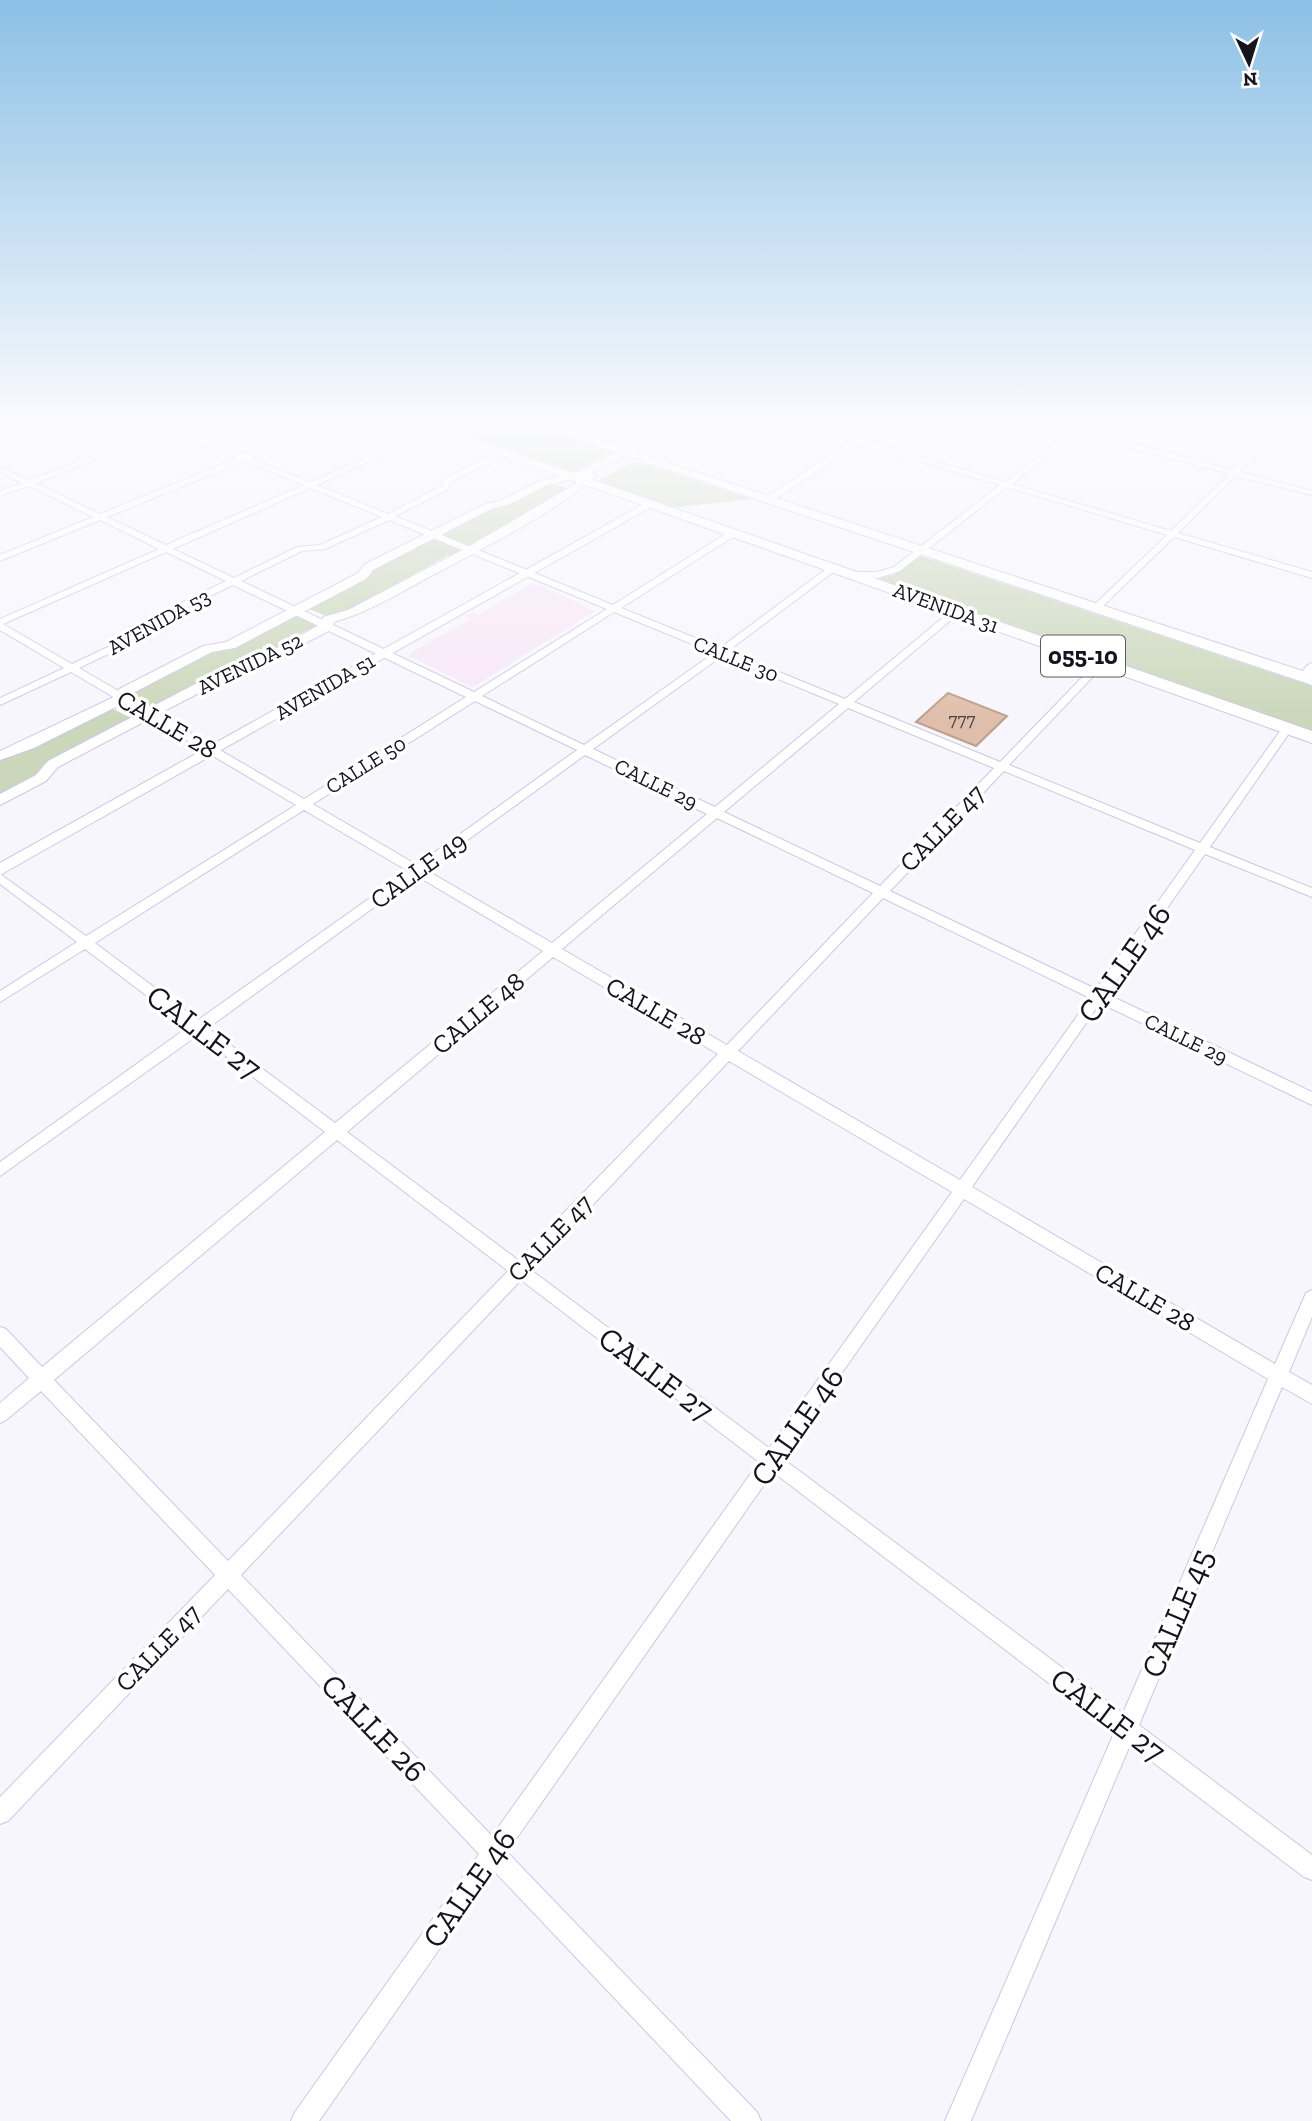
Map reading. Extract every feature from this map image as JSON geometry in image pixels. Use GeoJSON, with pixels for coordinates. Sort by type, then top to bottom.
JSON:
{"type":"FeatureCollection","features":[{"type":"Feature","properties":{"kind":"highway","name":"AVENIDA 31"},"geometry":{"type":"LineString","coordinates":[[704,523],[1312,737]]}},
{"type":"Feature","properties":{"kind":"highway","name":"AVENIDA 31"},"geometry":{"type":"LineString","coordinates":[[836,523],[1095,609],[1309,674]]}},
{"type":"Feature","properties":{"kind":"street"},"geometry":{"type":"LineString","coordinates":[[0,558],[85,523]]}},
{"type":"Feature","properties":{"kind":"street","name":"CALLE 29"},"geometry":{"type":"LineString","coordinates":[[113,523],[1312,1099]]}},
{"type":"Feature","properties":{"kind":"street"},"geometry":{"type":"LineString","coordinates":[[0,624],[226,523]]}},
{"type":"Feature","properties":{"kind":"street","name":"AVENIDA 53"},"geometry":{"type":"LineString","coordinates":[[0,702],[151,630],[161,616],[300,549],[322,547],[375,523]]}},
{"type":"Feature","properties":{"kind":"street","name":"CALLE 30"},"geometry":{"type":"LineString","coordinates":[[403,523],[1312,893]]}},
{"type":"Feature","properties":{"kind":"street","name":"AVENIDA 52"},"geometry":{"type":"LineString","coordinates":[[0,756],[29,746],[123,698],[124,692],[208,649],[230,645],[362,576],[369,567],[458,523]]}},
{"type":"Feature","properties":{"kind":"street","name":"AVENIDA 52"},"geometry":{"type":"LineString","coordinates":[[0,800],[41,778],[53,764],[231,671],[251,667],[327,626],[328,620],[352,613],[470,550],[512,523]]}},
{"type":"Feature","properties":{"kind":"street","name":"AVENIDA 51"},"geometry":{"type":"LineString","coordinates":[[0,867],[213,751],[615,523]]}},
{"type":"Feature","properties":{"kind":"street"},"geometry":{"type":"LineString","coordinates":[[853,575],[878,575],[897,569],[955,523]]}},
{"type":"Feature","properties":{"kind":"street"},"geometry":{"type":"LineString","coordinates":[[1134,523],[1312,575]]}},
{"type":"Feature","properties":{"kind":"street"},"geometry":{"type":"LineString","coordinates":[[1095,609],[1183,523]]}},
{"type":"Feature","properties":{"kind":"street","name":"CALLE 50"},"geometry":{"type":"LineString","coordinates":[[0,997],[733,533]]}},
{"type":"Feature","properties":{"kind":"street","name":"CALLE 49"},"geometry":{"type":"LineString","coordinates":[[0,1170],[416,872],[833,568]]}},
{"type":"Feature","properties":{"kind":"street","name":"CALLE 48"},"geometry":{"type":"LineString","coordinates":[[0,1414],[956,612]]}},
{"type":"Feature","properties":{"kind":"street","name":"CALLE 28"},"geometry":{"type":"LineString","coordinates":[[0,624],[416,872],[1312,1395]]}},
{"type":"Feature","properties":{"kind":"street","name":"CALLE 47"},"geometry":{"type":"LineString","coordinates":[[0,1813],[1101,663]]}},
{"type":"Feature","properties":{"kind":"street","name":"CALLE 46"},"geometry":{"type":"LineString","coordinates":[[304,2121],[1205,850],[1287,729]]}},
{"type":"Feature","properties":{"kind":"street","name":"CALLE 27"},"geometry":{"type":"LineString","coordinates":[[0,878],[1312,1869]]}},
{"type":"Feature","properties":{"kind":"street","name":"CALLE 45"},"geometry":{"type":"LineString","coordinates":[[958,2121],[1312,1298]]}},
{"type":"Feature","properties":{"kind":"street","name":"CALLE 26"},"geometry":{"type":"LineString","coordinates":[[0,1335],[748,2121]]}},
{"type":"Feature","properties":{"kind":"shaded area"},"geometry":{"type":"Polygon","coordinates":[[[531,584],[542,586],[595,611],[476,685],[470,686],[410,656],[410,653],[470,619],[465,616],[472,612],[478,615],[531,584]]]}},
{"type":"Feature","properties":{"kind":"green space"},"geometry":{"type":"Polygon","coordinates":[[[463,523],[508,523],[476,541],[471,547],[438,535],[463,523]]]}},
{"type":"Feature","properties":{"kind":"green space"},"geometry":{"type":"Polygon","coordinates":[[[432,538],[464,550],[450,558],[448,555],[347,611],[326,616],[307,608],[375,567],[432,538]]]}},
{"type":"Feature","properties":{"kind":"green space"},"geometry":{"type":"Polygon","coordinates":[[[921,556],[1312,686],[1312,734],[871,580],[893,575],[921,556]]]}},
{"type":"Feature","properties":{"kind":"green space"},"geometry":{"type":"Polygon","coordinates":[[[297,614],[322,625],[309,632],[305,631],[249,664],[153,708],[126,694],[216,649],[297,614]]]}},
{"type":"Feature","properties":{"kind":"green space"},"geometry":{"type":"Polygon","coordinates":[[[113,709],[131,718],[44,764],[33,778],[0,795],[0,758],[23,752],[113,709]]]}},
{"type":"Feature","properties":{"kind":"building"},"geometry":{"type":"Polygon","coordinates":[[[948,693],[1007,716],[976,746],[916,722],[948,693]]]}}]}
